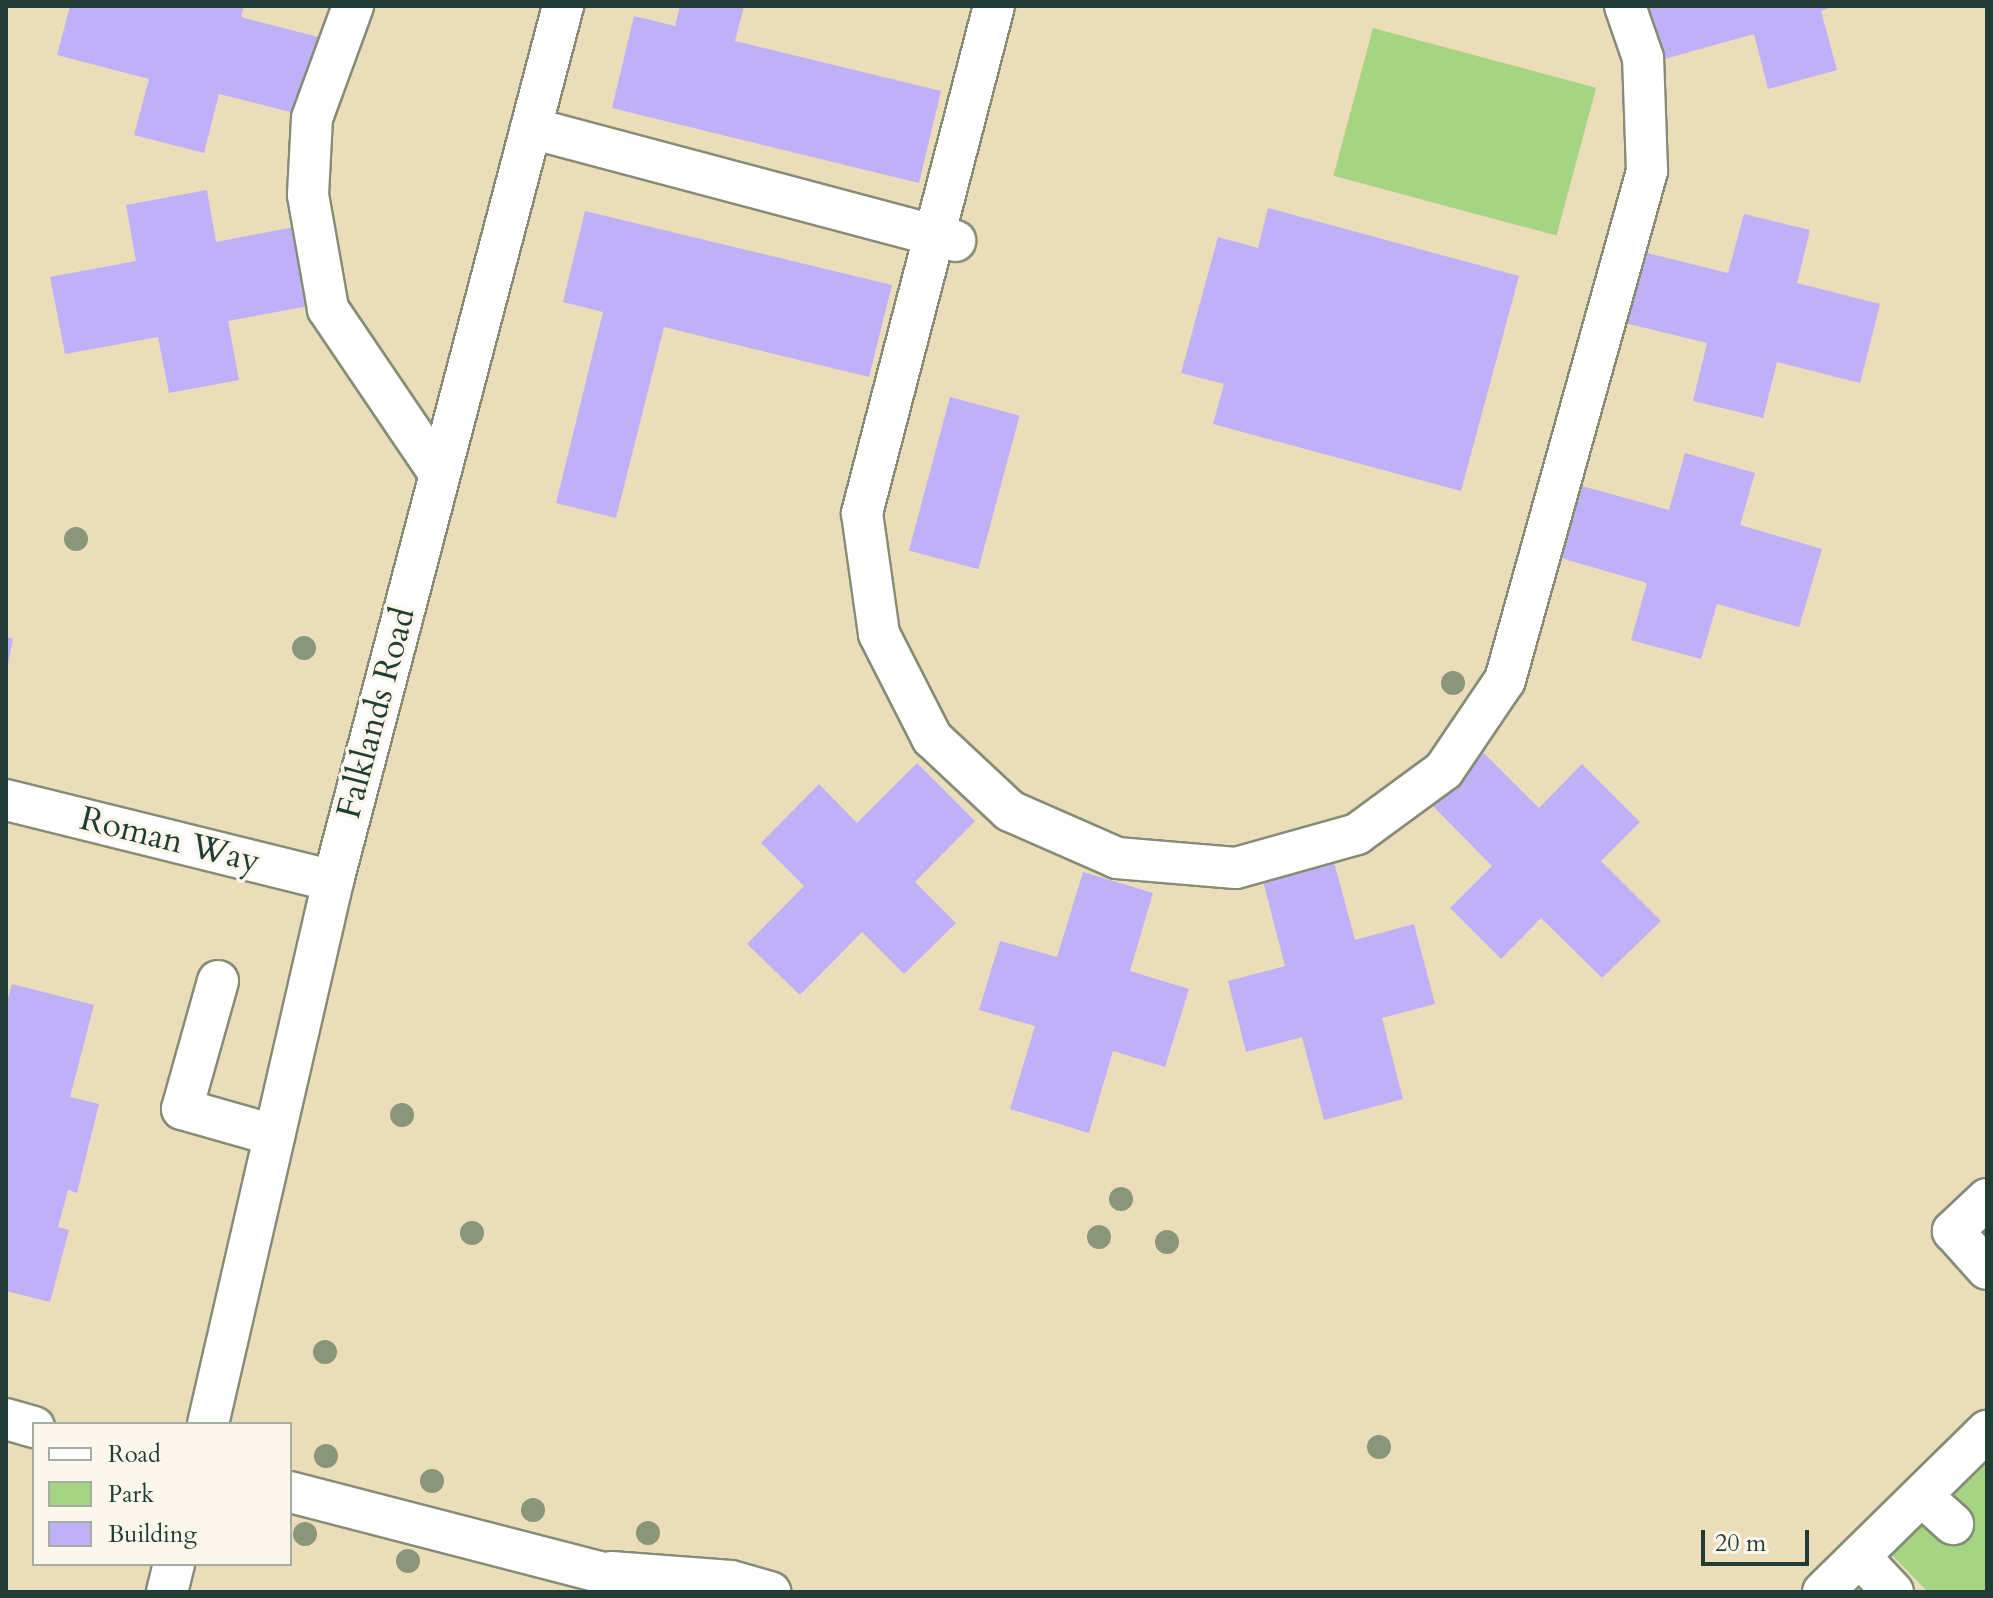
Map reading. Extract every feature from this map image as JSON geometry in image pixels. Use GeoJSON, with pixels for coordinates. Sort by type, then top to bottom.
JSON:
{"type":"FeatureCollection","features":[{"type":"Feature","properties":{"kind":"street"},"geometry":{"type":"LineString","coordinates":[[353,6],[312,118],[308,195],[328,309],[439,473]]}},
{"type":"Feature","properties":{"kind":"street","name":"Falklands Road"},"geometry":{"type":"LineString","coordinates":[[208,1422],[333,881],[563,6]]}},
{"type":"Feature","properties":{"kind":"street"},"geometry":{"type":"LineString","coordinates":[[994,6],[945,238],[862,513],[879,634],[932,738],[1010,811],[1117,858],[1236,868],[1357,834],[1444,770],[1505,680],[1647,171],[1643,58],[1625,6]]}},
{"type":"Feature","properties":{"kind":"street"},"geometry":{"type":"LineString","coordinates":[[531,128],[945,238]]}},
{"type":"Feature","properties":{"kind":"street","name":"Roman Way"},"geometry":{"type":"LineString","coordinates":[[6,800],[333,881]]}},
{"type":"Feature","properties":{"kind":"street"},"geometry":{"type":"LineString","coordinates":[[218,981],[182,1109],[274,1135]]}},
{"type":"Feature","properties":{"kind":"street"},"geometry":{"type":"LineString","coordinates":[[1987,1199],[1953,1231],[1987,1269]]}},
{"type":"Feature","properties":{"kind":"street"},"geometry":{"type":"LineString","coordinates":[[222,1365],[227,1422]]}},
{"type":"Feature","properties":{"kind":"street"},"geometry":{"type":"LineString","coordinates":[[6,1419],[32,1426]]}},
{"type":"Feature","properties":{"kind":"street"},"geometry":{"type":"LineString","coordinates":[[1823,1592],[1987,1431]]}},
{"type":"Feature","properties":{"kind":"street"},"geometry":{"type":"LineString","coordinates":[[293,1491],[599,1572],[645,1592]]}},
{"type":"Feature","properties":{"kind":"street"},"geometry":{"type":"LineString","coordinates":[[1922,1496],[1953,1524]]}},
{"type":"Feature","properties":{"kind":"street"},"geometry":{"type":"LineString","coordinates":[[1860,1557],[1893,1592]]}},
{"type":"Feature","properties":{"kind":"street"},"geometry":{"type":"LineString","coordinates":[[167,1592],[174,1566]]}},
{"type":"Feature","properties":{"kind":"street"},"geometry":{"type":"LineString","coordinates":[[599,1572],[642,1570],[770,1592]]}},
{"type":"Feature","properties":{"kind":"green space"},"geometry":{"type":"Polygon","coordinates":[[[1373,28],[1596,88],[1557,236],[1333,176],[1373,28]]]}},
{"type":"Feature","properties":{"kind":"green space"},"geometry":{"type":"Polygon","coordinates":[[[1987,1454],[1987,1592],[1928,1592],[1890,1553],[1987,1454]]]}},
{"type":"Feature","properties":{"kind":"building"},"geometry":{"type":"Polygon","coordinates":[[[70,6],[244,6],[241,17],[318,37],[298,114],[219,94],[204,153],[134,135],[149,79],[57,55],[70,6]]]}},
{"type":"Feature","properties":{"kind":"building"},"geometry":{"type":"Polygon","coordinates":[[[680,6],[744,6],[735,41],[941,91],[919,183],[612,108],[634,16],[675,26],[680,6]]]}},
{"type":"Feature","properties":{"kind":"building"},"geometry":{"type":"Polygon","coordinates":[[[1646,6],[1834,6],[1821,11],[1837,70],[1768,89],[1754,34],[1661,60],[1646,6]]]}},
{"type":"Feature","properties":{"kind":"building"},"geometry":{"type":"Polygon","coordinates":[[[207,190],[216,242],[294,227],[308,306],[228,321],[239,380],[169,393],[158,337],[65,354],[50,277],[136,261],[126,205],[207,190]]]}},
{"type":"Feature","properties":{"kind":"building"},"geometry":{"type":"Polygon","coordinates":[[[1268,208],[1519,276],[1461,491],[1213,424],[1224,384],[1181,373],[1218,237],[1258,248],[1268,208]]]}},
{"type":"Feature","properties":{"kind":"building"},"geometry":{"type":"Polygon","coordinates":[[[585,211],[892,285],[869,377],[664,327],[616,518],[556,503],[603,312],[563,302],[585,211]]]}},
{"type":"Feature","properties":{"kind":"building"},"geometry":{"type":"Polygon","coordinates":[[[1744,214],[1810,230],[1797,283],[1880,304],[1860,383],[1777,362],[1763,418],[1693,401],[1707,343],[1621,322],[1639,251],[1728,273],[1744,214]]]}},
{"type":"Feature","properties":{"kind":"building"},"geometry":{"type":"Polygon","coordinates":[[[950,397],[1020,416],[978,569],[909,551],[950,397]]]}},
{"type":"Feature","properties":{"kind":"building"},"geometry":{"type":"Polygon","coordinates":[[[1685,453],[1755,473],[1740,525],[1822,549],[1799,627],[1717,604],[1701,659],[1631,640],[1647,583],[1561,558],[1582,486],[1669,510],[1685,453]]]}},
{"type":"Feature","properties":{"kind":"building"},"geometry":{"type":"Polygon","coordinates":[[[6,637],[13,639],[7,669],[6,669],[6,637]]]}},
{"type":"Feature","properties":{"kind":"building"},"geometry":{"type":"Polygon","coordinates":[[[1481,750],[1539,808],[1582,764],[1640,822],[1601,861],[1661,921],[1602,978],[1541,918],[1501,959],[1450,908],[1492,866],[1429,802],[1481,750]]]}},
{"type":"Feature","properties":{"kind":"building"},"geometry":{"type":"Polygon","coordinates":[[[917,763],[975,821],[915,882],[956,923],[904,974],[862,932],[800,995],[747,944],[804,886],[761,843],[819,784],[857,823],[917,763]]]}},
{"type":"Feature","properties":{"kind":"building"},"geometry":{"type":"Polygon","coordinates":[[[1334,862],[1355,940],[1414,924],[1435,1004],[1382,1018],[1403,1099],[1324,1120],[1302,1037],[1246,1052],[1228,981],[1285,966],[1263,881],[1334,862]]]}},
{"type":"Feature","properties":{"kind":"building"},"geometry":{"type":"Polygon","coordinates":[[[1083,872],[1153,893],[1130,971],[1189,989],[1165,1067],[1113,1051],[1089,1133],[1010,1109],[1035,1026],[979,1010],[1000,941],[1057,957],[1083,872]]]}},
{"type":"Feature","properties":{"kind":"building"},"geometry":{"type":"Polygon","coordinates":[[[12,984],[94,1005],[70,1097],[99,1104],[77,1193],[68,1190],[58,1227],[69,1230],[50,1302],[6,1291],[6,1005],[12,984]]]}}]}
